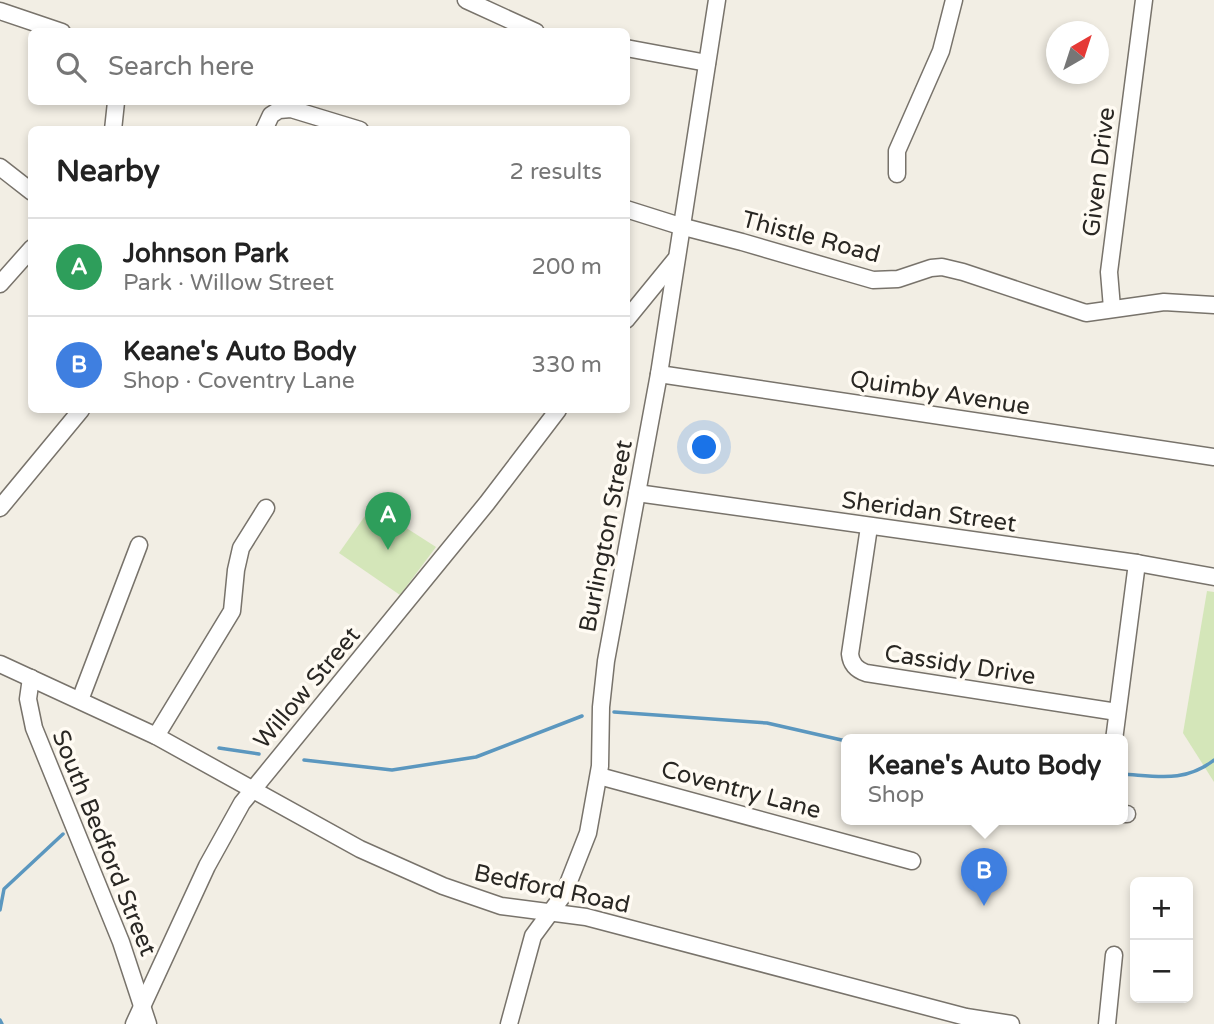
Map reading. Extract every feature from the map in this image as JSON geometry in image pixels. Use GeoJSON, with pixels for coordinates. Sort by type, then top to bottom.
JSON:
{"type":"FeatureCollection","features":[{"type":"Feature","properties":{"kind":"street"},"geometry":{"type":"LineString","coordinates":[[466,0],[527,28]]}},
{"type":"Feature","properties":{"kind":"street","name":"Burlington Street"},"geometry":{"type":"LineString","coordinates":[[509,1024],[533,936],[564,894],[583,847],[594,804],[599,776],[601,707],[606,661],[659,374],[717,0]]}},
{"type":"Feature","properties":{"kind":"street"},"geometry":{"type":"LineString","coordinates":[[897,174],[897,151],[941,51],[954,0]]}},
{"type":"Feature","properties":{"kind":"street","name":"Given Drive"},"geometry":{"type":"LineString","coordinates":[[1112,308],[1109,272],[1144,0]]}},
{"type":"Feature","properties":{"kind":"street"},"geometry":{"type":"LineString","coordinates":[[0,10],[51,28]]}},
{"type":"Feature","properties":{"kind":"street"},"geometry":{"type":"LineString","coordinates":[[630,49],[707,64]]}},
{"type":"Feature","properties":{"kind":"street"},"geometry":{"type":"LineString","coordinates":[[113,126],[116,105]]}},
{"type":"Feature","properties":{"kind":"street"},"geometry":{"type":"LineString","coordinates":[[266,126],[271,115],[288,109],[346,126]]}},
{"type":"Feature","properties":{"kind":"street"},"geometry":{"type":"LineString","coordinates":[[0,167],[28,189]]}},
{"type":"Feature","properties":{"kind":"street","name":"Thistle Road"},"geometry":{"type":"LineString","coordinates":[[630,210],[873,280],[898,279],[942,267],[1082,312],[1164,302],[1214,305]]}},
{"type":"Feature","properties":{"kind":"street"},"geometry":{"type":"LineString","coordinates":[[0,284],[28,252]]}},
{"type":"Feature","properties":{"kind":"street"},"geometry":{"type":"LineString","coordinates":[[630,315],[675,260]]}},
{"type":"Feature","properties":{"kind":"street","name":"Quimby Avenue"},"geometry":{"type":"LineString","coordinates":[[659,374],[1214,457]]}},
{"type":"Feature","properties":{"kind":"street"},"geometry":{"type":"LineString","coordinates":[[0,508],[79,413]]}},
{"type":"Feature","properties":{"kind":"street","name":"Willow Street"},"geometry":{"type":"LineString","coordinates":[[134,1024],[207,866],[238,809],[487,503],[556,413]]}},
{"type":"Feature","properties":{"kind":"street","name":"Sheridan Street"},"geometry":{"type":"LineString","coordinates":[[638,493],[1137,563],[1214,577]]}},
{"type":"Feature","properties":{"kind":"street"},"geometry":{"type":"LineString","coordinates":[[156,736],[231,613],[241,548],[266,508]]}},
{"type":"Feature","properties":{"kind":"street","name":"Cassidy Drive"},"geometry":{"type":"LineString","coordinates":[[869,527],[850,654],[857,669],[866,673],[1117,712]]}},
{"type":"Feature","properties":{"kind":"street"},"geometry":{"type":"LineString","coordinates":[[80,700],[139,545]]}},
{"type":"Feature","properties":{"kind":"street"},"geometry":{"type":"LineString","coordinates":[[1115,734],[1137,563]]}},
{"type":"Feature","properties":{"kind":"street","name":"Bedford Road"},"geometry":{"type":"LineString","coordinates":[[0,664],[156,736],[360,849],[418,876],[501,905],[586,917],[966,1017],[1011,1024]]}},
{"type":"Feature","properties":{"kind":"street","name":"South Bedford Street"},"geometry":{"type":"LineString","coordinates":[[31,678],[28,699],[34,728],[117,931],[148,1024]]}},
{"type":"Feature","properties":{"kind":"street","name":"Coventry Lane"},"geometry":{"type":"LineString","coordinates":[[599,776],[912,861]]}},
{"type":"Feature","properties":{"kind":"street"},"geometry":{"type":"LineString","coordinates":[[1107,1024],[1114,955]]}},
{"type":"Feature","properties":{"kind":"green space"},"geometry":{"type":"Polygon","coordinates":[[[372,506],[436,547],[400,595],[339,553],[372,506]]]}},
{"type":"Feature","properties":{"kind":"green space"},"geometry":{"type":"Polygon","coordinates":[[[1207,591],[1214,592],[1214,782],[1183,733],[1207,591]]]}},
{"type":"Feature","properties":{"kind":"waterway"},"geometry":{"type":"LineString","coordinates":[[614,712],[767,723],[841,740]]}},
{"type":"Feature","properties":{"kind":"waterway"},"geometry":{"type":"LineString","coordinates":[[304,760],[392,770],[476,757],[582,716]]}},
{"type":"Feature","properties":{"kind":"waterway"},"geometry":{"type":"LineString","coordinates":[[219,748],[259,754]]}},
{"type":"Feature","properties":{"kind":"waterway"},"geometry":{"type":"LineString","coordinates":[[1128,774],[1159,777],[1181,775],[1214,760]]}},
{"type":"Feature","properties":{"kind":"waterway"},"geometry":{"type":"LineString","coordinates":[[0,910],[4,889],[63,834]]}},
{"type":"Feature","properties":{"kind":"waterway"},"geometry":{"type":"LineString","coordinates":[[0,1020],[2,1024]]}},
{"type":"Feature","properties":{"kind":"place","name":"Johnson Park"},"geometry":{"type":"Point","coordinates":[388,550]}},
{"type":"Feature","properties":{"kind":"place","name":"Keane's Auto Body"},"geometry":{"type":"Point","coordinates":[984,906]}}]}
